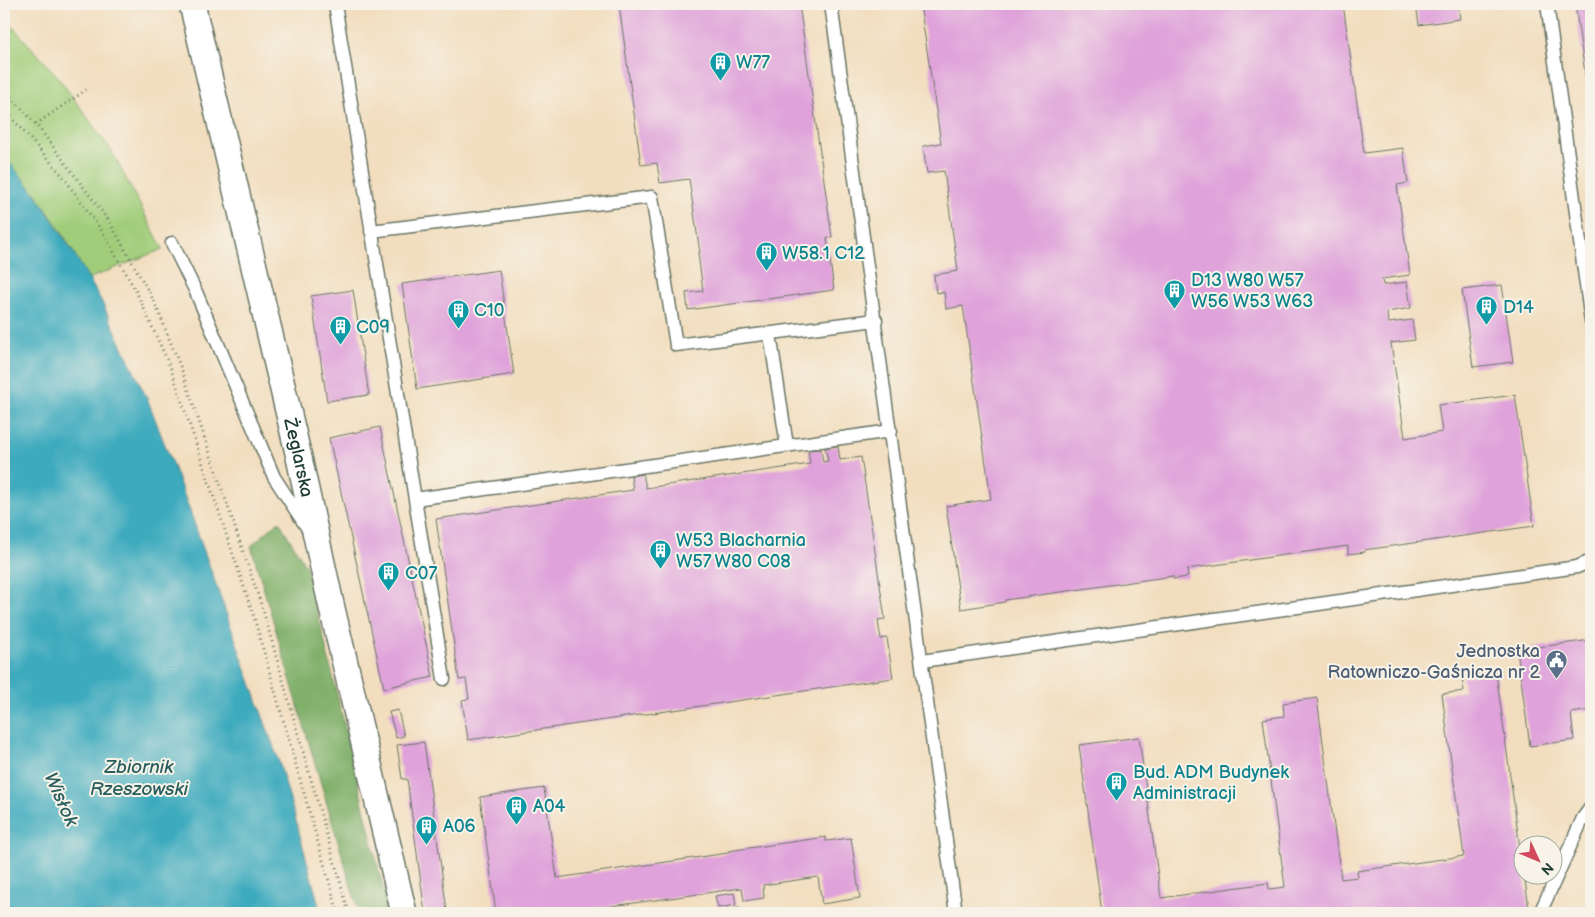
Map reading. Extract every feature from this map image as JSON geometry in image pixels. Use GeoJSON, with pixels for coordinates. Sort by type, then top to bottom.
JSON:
{"type":"FeatureCollection","features":[{"type":"Feature","properties":{"kind":"street","name":"Żeglarska"},"geometry":{"type":"LineString","coordinates":[[192,4],[404,913]]}},
{"type":"Feature","properties":{"kind":"lane"},"geometry":{"type":"LineString","coordinates":[[335,4],[444,679]]}},
{"type":"Feature","properties":{"kind":"lane"},"geometry":{"type":"LineString","coordinates":[[831,4],[876,320],[956,913]]}},
{"type":"Feature","properties":{"kind":"lane"},"geometry":{"type":"LineString","coordinates":[[1547,4],[1591,321]]}},
{"type":"Feature","properties":{"kind":"lane"},"geometry":{"type":"LineString","coordinates":[[371,231],[652,197],[676,345],[876,320]]}},
{"type":"Feature","properties":{"kind":"lane"},"geometry":{"type":"LineString","coordinates":[[172,243],[196,292],[274,477],[318,544]]}},
{"type":"Feature","properties":{"kind":"lane"},"geometry":{"type":"LineString","coordinates":[[770,334],[786,446]]}},
{"type":"Feature","properties":{"kind":"lane"},"geometry":{"type":"LineString","coordinates":[[414,498],[891,431]]}},
{"type":"Feature","properties":{"kind":"lane"},"geometry":{"type":"LineString","coordinates":[[922,661],[1577,567],[1591,560]]}},
{"type":"Feature","properties":{"kind":"lane"},"geometry":{"type":"LineString","coordinates":[[1540,913],[1584,818],[1591,807]]}},
{"type":"Feature","properties":{"kind":"path"},"geometry":{"type":"LineString","coordinates":[[36,124],[90,88]]}},
{"type":"Feature","properties":{"kind":"path"},"geometry":{"type":"LineString","coordinates":[[4,90],[36,124],[109,221],[154,301],[180,368],[263,610],[349,913]]}},
{"type":"Feature","properties":{"kind":"path"},"geometry":{"type":"LineString","coordinates":[[4,109],[61,174],[102,231],[137,293],[171,370],[254,617],[338,913]]}},
{"type":"Feature","properties":{"kind":"green space"},"geometry":{"type":"Polygon","coordinates":[[[4,17],[58,77],[111,150],[163,249],[88,279],[47,210],[4,156],[4,17]]]}},
{"type":"Feature","properties":{"kind":"green space"},"geometry":{"type":"Polygon","coordinates":[[[279,521],[307,568],[389,913],[359,913],[251,546],[279,521]]]}},
{"type":"Feature","properties":{"kind":"water","name":"Zbiornik Rzeszowski"},"geometry":{"type":"Polygon","coordinates":[[[4,156],[35,193],[74,253],[101,300],[149,403],[186,500],[279,762],[321,913],[4,913],[4,156]]]}},
{"type":"Feature","properties":{"kind":"building","name":"W77"},"geometry":{"type":"Polygon","coordinates":[[[619,4],[799,4],[832,237],[827,238],[834,290],[688,310],[686,293],[703,291],[698,253],[700,253],[689,179],[660,183],[657,163],[641,165],[619,4]]]}},
{"type":"Feature","properties":{"kind":"building","name":"D13 W80 W57 W56 W53 W63"},"geometry":{"type":"Polygon","coordinates":[[[920,4],[1343,4],[1364,153],[1403,148],[1408,183],[1397,185],[1410,275],[1382,279],[1383,285],[1407,282],[1411,308],[1387,312],[1388,323],[1412,320],[1415,340],[1391,343],[1405,438],[1442,432],[1438,405],[1515,395],[1534,526],[1364,550],[1365,552],[1348,554],[1348,546],[1187,569],[1188,577],[1173,579],[1173,576],[1005,600],[1005,602],[961,609],[946,506],[991,499],[963,306],[946,309],[944,292],[936,293],[934,275],[958,271],[944,171],[927,173],[923,146],[941,143],[920,4]]]}},
{"type":"Feature","properties":{"kind":"building"},"geometry":{"type":"Polygon","coordinates":[[[1416,4],[1458,4],[1460,19],[1419,25],[1416,4]]]}},
{"type":"Feature","properties":{"kind":"building"},"geometry":{"type":"Polygon","coordinates":[[[1575,4],[1591,4],[1591,108],[1590,108],[1575,4]]]}},
{"type":"Feature","properties":{"kind":"building","name":"C10"},"geometry":{"type":"Polygon","coordinates":[[[499,270],[514,374],[417,389],[402,284],[499,270]]]}},
{"type":"Feature","properties":{"kind":"building","name":"D14"},"geometry":{"type":"Polygon","coordinates":[[[1502,285],[1513,362],[1473,367],[1462,290],[1502,285]]]}},
{"type":"Feature","properties":{"kind":"building","name":"C09"},"geometry":{"type":"Polygon","coordinates":[[[353,290],[369,395],[327,401],[311,296],[353,290]]]}},
{"type":"Feature","properties":{"kind":"building","name":"C07"},"geometry":{"type":"Polygon","coordinates":[[[380,427],[433,677],[384,688],[329,438],[380,427]]]}},
{"type":"Feature","properties":{"kind":"building","name":"W53 Blacharnia W57 W80 C08"},"geometry":{"type":"Polygon","coordinates":[[[838,446],[840,460],[861,457],[885,619],[878,620],[879,628],[881,639],[887,638],[893,678],[468,740],[462,700],[469,699],[466,679],[459,680],[436,519],[633,490],[631,476],[643,474],[646,488],[810,464],[808,450],[821,449],[823,462],[828,461],[825,448],[838,446]]]}},
{"type":"Feature","properties":{"kind":"building","name":"Jednostka Ratowniczo-Gaśnicza nr 2"},"geometry":{"type":"Polygon","coordinates":[[[1591,640],[1591,710],[1571,713],[1574,740],[1530,746],[1517,650],[1591,640]]]}},
{"type":"Feature","properties":{"kind":"building","name":"Bud. ADM Budynek Administracji"},"geometry":{"type":"Polygon","coordinates":[[[1496,672],[1518,834],[1512,834],[1512,884],[1525,884],[1529,908],[1492,913],[1102,913],[1079,745],[1139,737],[1161,898],[1268,883],[1269,889],[1285,887],[1263,719],[1284,716],[1283,703],[1317,698],[1341,879],[1358,877],[1357,871],[1464,856],[1442,694],[1464,691],[1462,677],[1496,672]]]}},
{"type":"Feature","properties":{"kind":"building"},"geometry":{"type":"Polygon","coordinates":[[[398,710],[404,736],[396,738],[389,712],[398,710]]]}},
{"type":"Feature","properties":{"kind":"building","name":"A06"},"geometry":{"type":"Polygon","coordinates":[[[424,742],[447,911],[428,913],[425,913],[407,779],[402,779],[397,745],[424,742]]]}},
{"type":"Feature","properties":{"kind":"building","name":"A04"},"geometry":{"type":"Polygon","coordinates":[[[544,788],[557,878],[826,837],[826,841],[851,838],[860,898],[822,904],[818,877],[763,885],[764,898],[744,901],[742,888],[562,913],[496,913],[480,797],[544,788]]]}},
{"type":"Feature","properties":{"kind":"building"},"geometry":{"type":"Polygon","coordinates":[[[734,893],[736,905],[718,908],[715,896],[734,893]]]}},
{"type":"Feature","properties":{"kind":"building"},"geometry":{"type":"Polygon","coordinates":[[[740,908],[741,913],[719,913],[719,911],[740,908]]]}},
{"type":"Feature","properties":{"kind":"place","name":"W77"},"geometry":{"type":"Point","coordinates":[720,81]}},
{"type":"Feature","properties":{"kind":"place","name":"W58.1 C12"},"geometry":{"type":"Point","coordinates":[766,272]}},
{"type":"Feature","properties":{"kind":"place","name":"D13 W80 W57 W56 W53 W63"},"geometry":{"type":"Point","coordinates":[1175,309]}},
{"type":"Feature","properties":{"kind":"place","name":"D14"},"geometry":{"type":"Point","coordinates":[1487,326]}},
{"type":"Feature","properties":{"kind":"place","name":"C10"},"geometry":{"type":"Point","coordinates":[458,329]}},
{"type":"Feature","properties":{"kind":"place","name":"C09"},"geometry":{"type":"Point","coordinates":[340,346]}},
{"type":"Feature","properties":{"kind":"place","name":"W53 Blacharnia W57 W80 C08"},"geometry":{"type":"Point","coordinates":[660,569]}},
{"type":"Feature","properties":{"kind":"place","name":"C07"},"geometry":{"type":"Point","coordinates":[389,592]}},
{"type":"Feature","properties":{"kind":"place","name":"Jednostka Ratowniczo-Gaśnicza nr 2"},"geometry":{"type":"Point","coordinates":[1556,680]}},
{"type":"Feature","properties":{"kind":"place","name":"Bud. ADM Budynek Administracji"},"geometry":{"type":"Point","coordinates":[1117,801]}},
{"type":"Feature","properties":{"kind":"place","name":"A04"},"geometry":{"type":"Point","coordinates":[517,825]}},
{"type":"Feature","properties":{"kind":"place","name":"A06"},"geometry":{"type":"Point","coordinates":[427,845]}},
{"type":"Feature","properties":{"kind":"water label","name":"Wisłok"},"geometry":{"type":"Point","coordinates":[62,799]}}]}
